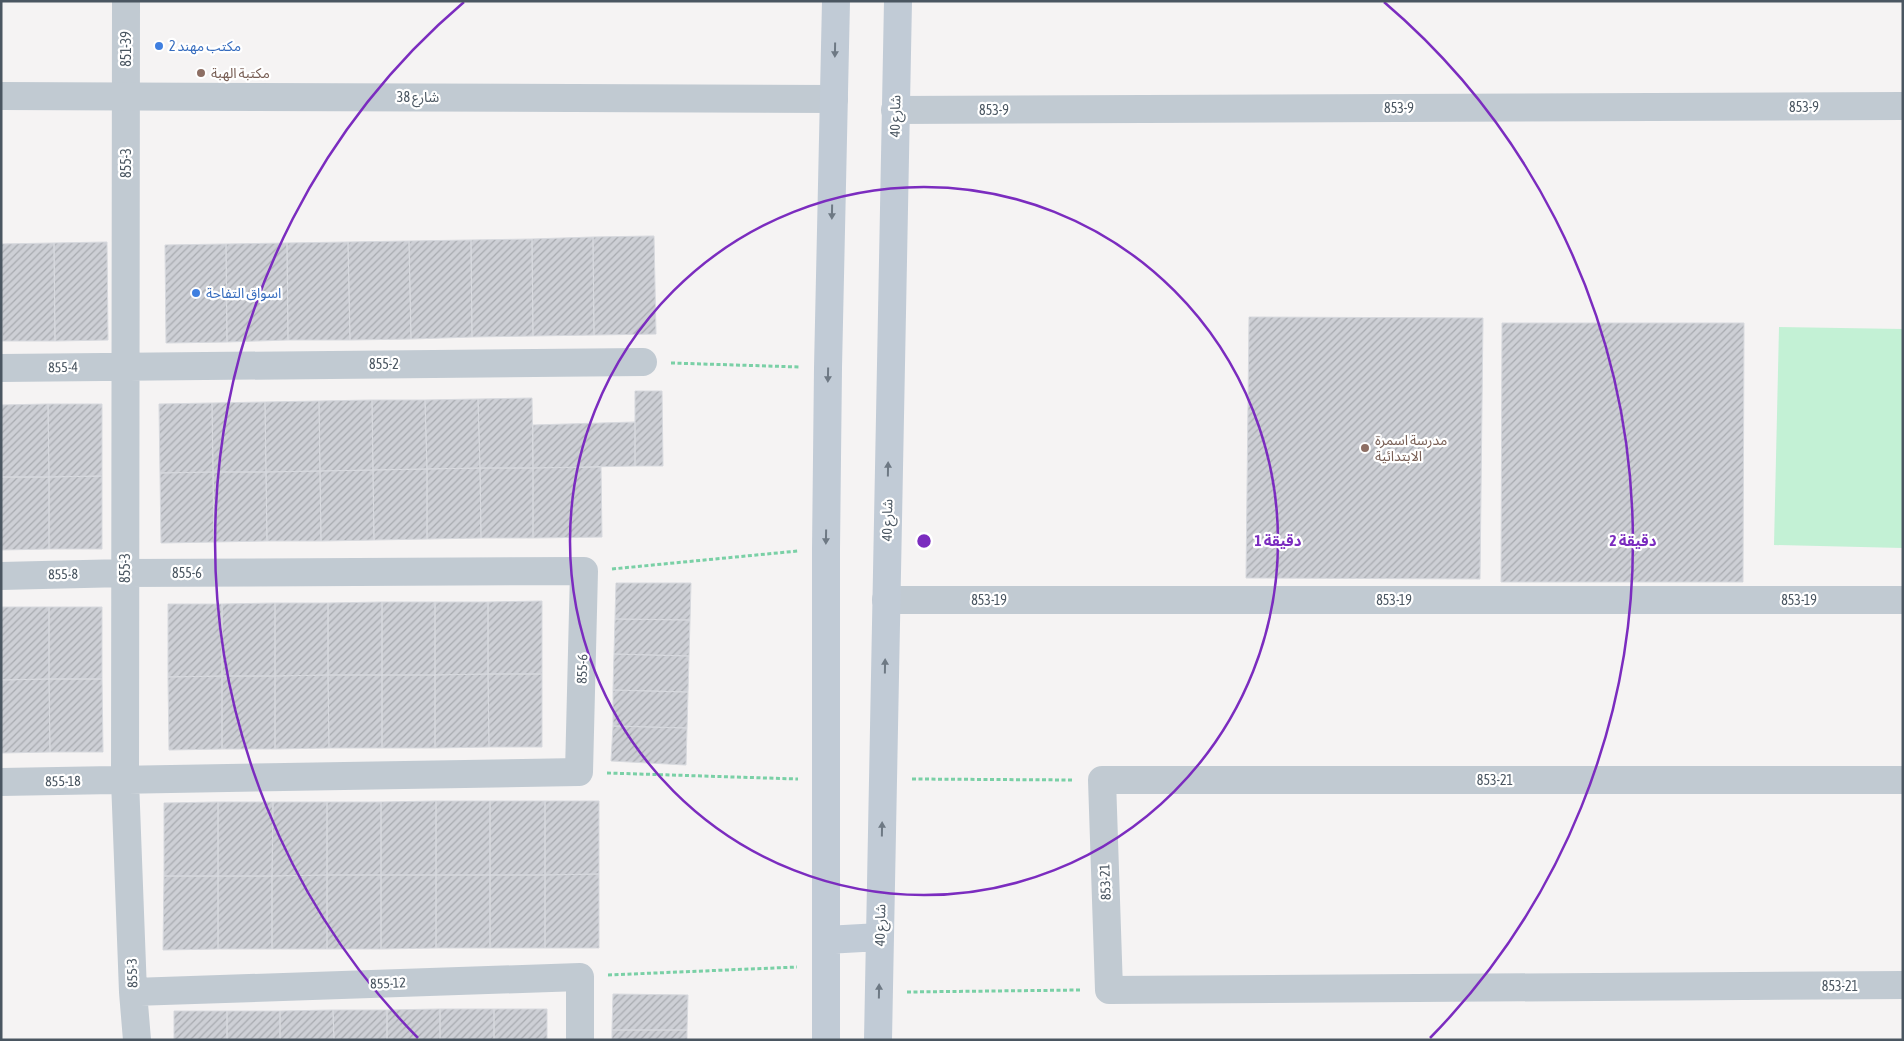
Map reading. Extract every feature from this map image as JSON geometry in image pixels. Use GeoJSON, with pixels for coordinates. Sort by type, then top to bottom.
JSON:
{"type":"FeatureCollection","features":[{"type":"Feature","properties":{"kind":"main road"},"geometry":{"type":"LineString","coordinates":[[826,1040],[826,549],[836,1]]}},
{"type":"Feature","properties":{"kind":"main road","name":"شارع 40"},"geometry":{"type":"LineString","coordinates":[[878,1040],[898,1]]}},
{"type":"Feature","properties":{"kind":"main road"},"geometry":{"type":"LineString","coordinates":[[826,953],[880,937]]}},
{"type":"Feature","properties":{"kind":"street","name":"851-39"},"geometry":{"type":"LineString","coordinates":[[126,1],[126,96]]}},
{"type":"Feature","properties":{"kind":"street","name":"شارع 38"},"geometry":{"type":"LineString","coordinates":[[1,96],[834,99]]}},
{"type":"Feature","properties":{"kind":"street","name":"855-3"},"geometry":{"type":"LineString","coordinates":[[126,96],[125,780],[133,992],[137,1040]]}},
{"type":"Feature","properties":{"kind":"street","name":"853-9"},"geometry":{"type":"LineString","coordinates":[[895,110],[1903,106]]}},
{"type":"Feature","properties":{"kind":"street","name":"855-2"},"geometry":{"type":"LineString","coordinates":[[126,366],[643,362]]}},
{"type":"Feature","properties":{"kind":"street","name":"855-4"},"geometry":{"type":"LineString","coordinates":[[1,368],[126,366]]}},
{"type":"Feature","properties":{"kind":"street","name":"855-6"},"geometry":{"type":"LineString","coordinates":[[125,573],[584,571],[579,772]]}},
{"type":"Feature","properties":{"kind":"street","name":"855-8"},"geometry":{"type":"LineString","coordinates":[[1,576],[125,573]]}},
{"type":"Feature","properties":{"kind":"street","name":"853-19"},"geometry":{"type":"LineString","coordinates":[[886,600],[1903,600]]}},
{"type":"Feature","properties":{"kind":"street"},"geometry":{"type":"LineString","coordinates":[[125,780],[579,772]]}},
{"type":"Feature","properties":{"kind":"street","name":"855-18"},"geometry":{"type":"LineString","coordinates":[[1,782],[125,780]]}},
{"type":"Feature","properties":{"kind":"street","name":"853-21"},"geometry":{"type":"LineString","coordinates":[[1903,780],[1102,780],[1108,990],[1903,985]]}},
{"type":"Feature","properties":{"kind":"street"},"geometry":{"type":"LineString","coordinates":[[580,977],[580,1040]]}},
{"type":"Feature","properties":{"kind":"street","name":"855-12"},"geometry":{"type":"LineString","coordinates":[[133,992],[580,977]]}},
{"type":"Feature","properties":{"kind":"path"},"geometry":{"type":"LineString","coordinates":[[643,362],[828,368]]}},
{"type":"Feature","properties":{"kind":"path"},"geometry":{"type":"LineString","coordinates":[[584,571],[826,549]]}},
{"type":"Feature","properties":{"kind":"path"},"geometry":{"type":"LineString","coordinates":[[579,772],[827,780]]}},
{"type":"Feature","properties":{"kind":"path"},"geometry":{"type":"LineString","coordinates":[[883,779],[1102,780]]}},
{"type":"Feature","properties":{"kind":"path"},"geometry":{"type":"LineString","coordinates":[[580,977],[826,953]]}},
{"type":"Feature","properties":{"kind":"path"},"geometry":{"type":"LineString","coordinates":[[879,993],[1108,990]]}},
{"type":"Feature","properties":{"kind":"green space"},"geometry":{"type":"Polygon","coordinates":[[[1779,327],[1903,329],[1903,548],[1774,545],[1779,327]]]}},
{"type":"Feature","properties":{"kind":"building"},"geometry":{"type":"Polygon","coordinates":[[[654,236],[656,334],[594,335],[593,237],[654,236]]]}},
{"type":"Feature","properties":{"kind":"building"},"geometry":{"type":"Polygon","coordinates":[[[593,237],[594,335],[533,336],[532,239],[593,237]]]}},
{"type":"Feature","properties":{"kind":"building"},"geometry":{"type":"Polygon","coordinates":[[[532,239],[533,336],[472,337],[471,240],[532,239]]]}},
{"type":"Feature","properties":{"kind":"building"},"geometry":{"type":"Polygon","coordinates":[[[471,240],[472,337],[411,339],[409,241],[471,240]]]}},
{"type":"Feature","properties":{"kind":"building"},"geometry":{"type":"Polygon","coordinates":[[[409,241],[411,339],[350,340],[348,242],[409,241]]]}},
{"type":"Feature","properties":{"kind":"building"},"geometry":{"type":"Polygon","coordinates":[[[107,242],[108,340],[55,341],[54,243],[107,242]]]}},
{"type":"Feature","properties":{"kind":"building"},"geometry":{"type":"Polygon","coordinates":[[[348,242],[350,340],[288,340],[287,243],[348,242]]]}},
{"type":"Feature","properties":{"kind":"building"},"geometry":{"type":"Polygon","coordinates":[[[54,243],[55,341],[2,341],[1,244],[54,243]]]}},
{"type":"Feature","properties":{"kind":"building"},"geometry":{"type":"Polygon","coordinates":[[[287,243],[288,340],[227,342],[226,244],[287,243]]]}},
{"type":"Feature","properties":{"kind":"building","name":"اسواق التفاحة"},"geometry":{"type":"Polygon","coordinates":[[[226,244],[227,342],[166,343],[165,245],[226,244]]]}},
{"type":"Feature","properties":{"kind":"building","name":"مدرسة اسمرة الابتدائية"},"geometry":{"type":"Polygon","coordinates":[[[1249,317],[1483,318],[1480,579],[1246,578],[1249,317]]]}},
{"type":"Feature","properties":{"kind":"building"},"geometry":{"type":"Polygon","coordinates":[[[1502,323],[1744,323],[1743,582],[1501,582],[1502,323]]]}},
{"type":"Feature","properties":{"kind":"building"},"geometry":{"type":"Polygon","coordinates":[[[635,391],[662,391],[663,466],[635,466],[635,391]]]}},
{"type":"Feature","properties":{"kind":"building"},"geometry":{"type":"Polygon","coordinates":[[[532,398],[533,468],[480,468],[478,399],[532,398]]]}},
{"type":"Feature","properties":{"kind":"building"},"geometry":{"type":"Polygon","coordinates":[[[478,399],[480,468],[427,469],[425,400],[478,399]]]}},
{"type":"Feature","properties":{"kind":"building"},"geometry":{"type":"Polygon","coordinates":[[[372,400],[425,400],[427,469],[373,470],[372,400]]]}},
{"type":"Feature","properties":{"kind":"building"},"geometry":{"type":"Polygon","coordinates":[[[372,400],[373,470],[320,471],[319,401],[372,400]]]}},
{"type":"Feature","properties":{"kind":"building"},"geometry":{"type":"Polygon","coordinates":[[[319,401],[320,471],[266,472],[265,402],[319,401]]]}},
{"type":"Feature","properties":{"kind":"building"},"geometry":{"type":"Polygon","coordinates":[[[265,402],[266,472],[213,472],[212,403],[265,402]]]}},
{"type":"Feature","properties":{"kind":"building"},"geometry":{"type":"Polygon","coordinates":[[[212,403],[213,472],[160,473],[159,404],[212,403]]]}},
{"type":"Feature","properties":{"kind":"building"},"geometry":{"type":"Polygon","coordinates":[[[48,404],[102,404],[102,476],[49,477],[48,404]]]}},
{"type":"Feature","properties":{"kind":"building"},"geometry":{"type":"Polygon","coordinates":[[[48,404],[49,477],[1,477],[1,405],[48,404]]]}},
{"type":"Feature","properties":{"kind":"building"},"geometry":{"type":"Polygon","coordinates":[[[635,422],[635,466],[533,468],[533,425],[635,422]]]}},
{"type":"Feature","properties":{"kind":"building"},"geometry":{"type":"Polygon","coordinates":[[[601,467],[602,537],[533,538],[533,468],[601,467]]]}},
{"type":"Feature","properties":{"kind":"building"},"geometry":{"type":"Polygon","coordinates":[[[480,468],[533,468],[533,538],[481,538],[480,468]]]}},
{"type":"Feature","properties":{"kind":"building"},"geometry":{"type":"Polygon","coordinates":[[[480,468],[481,538],[427,539],[427,469],[480,468]]]}},
{"type":"Feature","properties":{"kind":"building"},"geometry":{"type":"Polygon","coordinates":[[[427,469],[427,539],[374,540],[373,470],[427,469]]]}},
{"type":"Feature","properties":{"kind":"building"},"geometry":{"type":"Polygon","coordinates":[[[373,470],[374,540],[321,541],[320,471],[373,470]]]}},
{"type":"Feature","properties":{"kind":"building"},"geometry":{"type":"Polygon","coordinates":[[[320,471],[321,541],[267,541],[266,472],[320,471]]]}},
{"type":"Feature","properties":{"kind":"building"},"geometry":{"type":"Polygon","coordinates":[[[213,472],[266,472],[267,541],[214,542],[213,472]]]}},
{"type":"Feature","properties":{"kind":"building"},"geometry":{"type":"Polygon","coordinates":[[[213,472],[214,542],[161,543],[160,473],[213,472]]]}},
{"type":"Feature","properties":{"kind":"building"},"geometry":{"type":"Polygon","coordinates":[[[102,476],[102,549],[49,549],[49,477],[102,476]]]}},
{"type":"Feature","properties":{"kind":"building"},"geometry":{"type":"Polygon","coordinates":[[[1,477],[49,477],[49,549],[1,550],[1,477]]]}},
{"type":"Feature","properties":{"kind":"building"},"geometry":{"type":"Polygon","coordinates":[[[616,583],[691,583],[690,620],[615,619],[616,583]]]}},
{"type":"Feature","properties":{"kind":"building"},"geometry":{"type":"Polygon","coordinates":[[[542,601],[542,674],[488,674],[488,602],[542,601]]]}},
{"type":"Feature","properties":{"kind":"building"},"geometry":{"type":"Polygon","coordinates":[[[382,602],[435,602],[435,675],[382,675],[382,602]]]}},
{"type":"Feature","properties":{"kind":"building"},"geometry":{"type":"Polygon","coordinates":[[[382,602],[382,675],[328,675],[328,603],[382,602]]]}},
{"type":"Feature","properties":{"kind":"building"},"geometry":{"type":"Polygon","coordinates":[[[435,602],[488,602],[488,674],[435,675],[435,602]]]}},
{"type":"Feature","properties":{"kind":"building"},"geometry":{"type":"Polygon","coordinates":[[[275,603],[328,603],[328,675],[275,676],[275,603]]]}},
{"type":"Feature","properties":{"kind":"building"},"geometry":{"type":"Polygon","coordinates":[[[275,603],[275,676],[222,676],[222,604],[275,603]]]}},
{"type":"Feature","properties":{"kind":"building"},"geometry":{"type":"Polygon","coordinates":[[[168,604],[222,604],[222,676],[168,677],[168,604]]]}},
{"type":"Feature","properties":{"kind":"building"},"geometry":{"type":"Polygon","coordinates":[[[1,607],[49,607],[49,679],[1,680],[1,607]]]}},
{"type":"Feature","properties":{"kind":"building"},"geometry":{"type":"Polygon","coordinates":[[[49,607],[102,607],[102,679],[49,679],[49,607]]]}},
{"type":"Feature","properties":{"kind":"building"},"geometry":{"type":"Polygon","coordinates":[[[615,619],[690,620],[689,656],[614,654],[615,619]]]}},
{"type":"Feature","properties":{"kind":"building"},"geometry":{"type":"Polygon","coordinates":[[[614,654],[689,656],[688,692],[613,690],[614,654]]]}},
{"type":"Feature","properties":{"kind":"building"},"geometry":{"type":"Polygon","coordinates":[[[488,674],[542,674],[542,747],[489,747],[488,674]]]}},
{"type":"Feature","properties":{"kind":"building"},"geometry":{"type":"Polygon","coordinates":[[[488,674],[489,747],[435,748],[435,675],[488,674]]]}},
{"type":"Feature","properties":{"kind":"building"},"geometry":{"type":"Polygon","coordinates":[[[328,675],[382,675],[382,748],[329,748],[328,675]]]}},
{"type":"Feature","properties":{"kind":"building"},"geometry":{"type":"Polygon","coordinates":[[[328,675],[329,748],[275,749],[275,676],[328,675]]]}},
{"type":"Feature","properties":{"kind":"building"},"geometry":{"type":"Polygon","coordinates":[[[382,675],[435,675],[435,748],[382,748],[382,675]]]}},
{"type":"Feature","properties":{"kind":"building"},"geometry":{"type":"Polygon","coordinates":[[[222,676],[275,676],[275,749],[222,749],[222,676]]]}},
{"type":"Feature","properties":{"kind":"building"},"geometry":{"type":"Polygon","coordinates":[[[222,676],[222,749],[169,750],[168,677],[222,676]]]}},
{"type":"Feature","properties":{"kind":"building"},"geometry":{"type":"Polygon","coordinates":[[[49,679],[50,752],[1,753],[1,680],[49,679]]]}},
{"type":"Feature","properties":{"kind":"building"},"geometry":{"type":"Polygon","coordinates":[[[49,679],[102,679],[103,752],[50,752],[49,679]]]}},
{"type":"Feature","properties":{"kind":"building"},"geometry":{"type":"Polygon","coordinates":[[[613,690],[688,692],[687,728],[613,726],[613,690]]]}},
{"type":"Feature","properties":{"kind":"building"},"geometry":{"type":"Polygon","coordinates":[[[613,726],[687,728],[686,765],[611,761],[613,726]]]}},
{"type":"Feature","properties":{"kind":"building"},"geometry":{"type":"Polygon","coordinates":[[[436,801],[490,801],[490,875],[436,875],[436,801]]]}},
{"type":"Feature","properties":{"kind":"building"},"geometry":{"type":"Polygon","coordinates":[[[436,801],[436,875],[381,875],[381,802],[436,801]]]}},
{"type":"Feature","properties":{"kind":"building"},"geometry":{"type":"Polygon","coordinates":[[[490,801],[545,801],[545,875],[490,875],[490,801]]]}},
{"type":"Feature","properties":{"kind":"building"},"geometry":{"type":"Polygon","coordinates":[[[545,801],[599,801],[599,874],[545,875],[545,801]]]}},
{"type":"Feature","properties":{"kind":"building"},"geometry":{"type":"Polygon","coordinates":[[[218,802],[273,802],[272,876],[218,876],[218,802]]]}},
{"type":"Feature","properties":{"kind":"building"},"geometry":{"type":"Polygon","coordinates":[[[218,802],[218,876],[164,876],[164,803],[218,802]]]}},
{"type":"Feature","properties":{"kind":"building"},"geometry":{"type":"Polygon","coordinates":[[[273,802],[327,802],[327,875],[272,876],[273,802]]]}},
{"type":"Feature","properties":{"kind":"building"},"geometry":{"type":"Polygon","coordinates":[[[327,802],[381,802],[381,875],[327,875],[327,802]]]}},
{"type":"Feature","properties":{"kind":"building"},"geometry":{"type":"Polygon","coordinates":[[[599,874],[599,948],[545,948],[545,875],[599,874]]]}},
{"type":"Feature","properties":{"kind":"building"},"geometry":{"type":"Polygon","coordinates":[[[327,875],[381,875],[381,949],[327,949],[327,875]]]}},
{"type":"Feature","properties":{"kind":"building"},"geometry":{"type":"Polygon","coordinates":[[[327,875],[327,949],[272,949],[272,876],[327,875]]]}},
{"type":"Feature","properties":{"kind":"building"},"geometry":{"type":"Polygon","coordinates":[[[381,875],[436,875],[436,948],[381,949],[381,875]]]}},
{"type":"Feature","properties":{"kind":"building"},"geometry":{"type":"Polygon","coordinates":[[[436,875],[490,875],[490,948],[436,948],[436,875]]]}},
{"type":"Feature","properties":{"kind":"building"},"geometry":{"type":"Polygon","coordinates":[[[490,875],[545,875],[545,948],[490,948],[490,875]]]}},
{"type":"Feature","properties":{"kind":"building"},"geometry":{"type":"Polygon","coordinates":[[[164,876],[218,876],[218,949],[163,950],[164,876]]]}},
{"type":"Feature","properties":{"kind":"building"},"geometry":{"type":"Polygon","coordinates":[[[218,876],[272,876],[272,949],[218,949],[218,876]]]}},
{"type":"Feature","properties":{"kind":"building"},"geometry":{"type":"Polygon","coordinates":[[[613,994],[688,995],[687,1030],[612,1030],[613,994]]]}},
{"type":"Feature","properties":{"kind":"building"},"geometry":{"type":"Polygon","coordinates":[[[440,1009],[494,1009],[494,1040],[440,1040],[440,1009]]]}},
{"type":"Feature","properties":{"kind":"building"},"geometry":{"type":"Polygon","coordinates":[[[440,1009],[440,1040],[387,1040],[387,1010],[440,1009]]]}},
{"type":"Feature","properties":{"kind":"building"},"geometry":{"type":"Polygon","coordinates":[[[494,1009],[547,1009],[547,1040],[494,1040],[494,1009]]]}},
{"type":"Feature","properties":{"kind":"building"},"geometry":{"type":"Polygon","coordinates":[[[333,1010],[387,1010],[387,1040],[334,1040],[333,1010]]]}},
{"type":"Feature","properties":{"kind":"building"},"geometry":{"type":"Polygon","coordinates":[[[333,1010],[334,1040],[280,1040],[280,1011],[333,1010]]]}},
{"type":"Feature","properties":{"kind":"building"},"geometry":{"type":"Polygon","coordinates":[[[174,1011],[227,1011],[227,1040],[174,1040],[174,1011]]]}},
{"type":"Feature","properties":{"kind":"building"},"geometry":{"type":"Polygon","coordinates":[[[227,1011],[280,1011],[280,1040],[227,1040],[227,1011]]]}},
{"type":"Feature","properties":{"kind":"building"},"geometry":{"type":"Polygon","coordinates":[[[612,1030],[687,1030],[687,1040],[612,1040],[612,1030]]]}},
{"type":"Feature","properties":{"kind":"place","name":"مكتب مهند 2"},"geometry":{"type":"Point","coordinates":[159,46]}},
{"type":"Feature","properties":{"kind":"place","name":"مكتبة الهبة"},"geometry":{"type":"Point","coordinates":[201,73]}},
{"type":"Feature","properties":{"kind":"place","name":"اسواق التفاحة"},"geometry":{"type":"Point","coordinates":[196,293]}},
{"type":"Feature","properties":{"kind":"place","name":"مدرسة اسمرة الابتدائية"},"geometry":{"type":"Point","coordinates":[1365,448]}}]}
